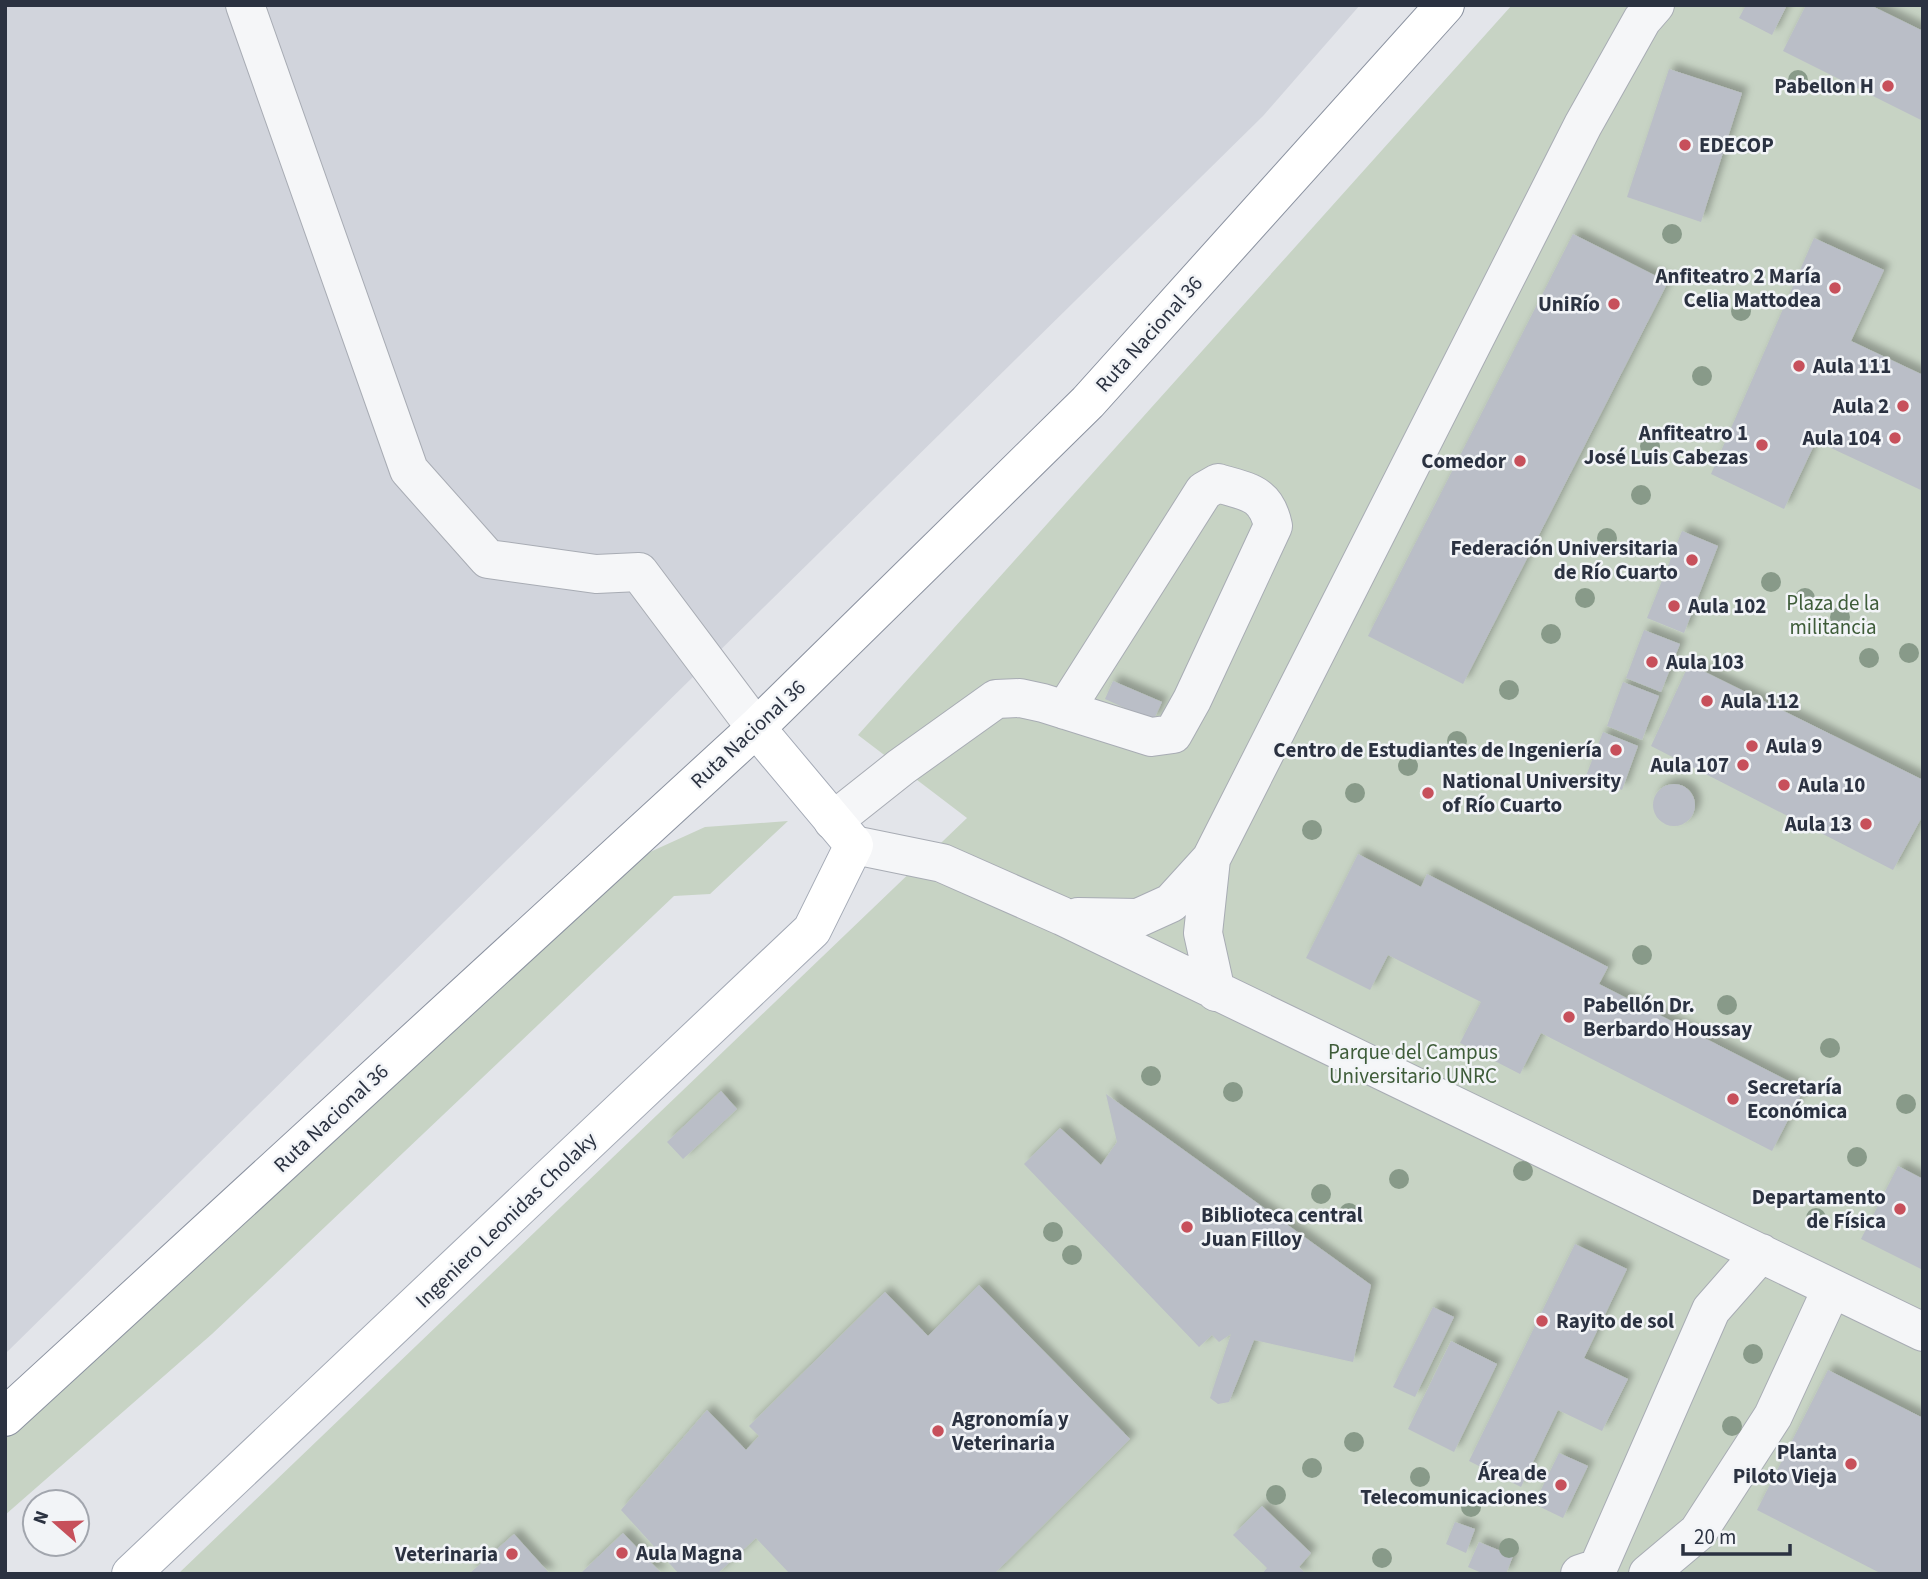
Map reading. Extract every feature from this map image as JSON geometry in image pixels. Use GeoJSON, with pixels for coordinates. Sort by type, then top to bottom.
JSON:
{"type":"FeatureCollection","features":[{"type":"Feature","properties":{"kind":"main road","name":"Ruta Nacional 36"},"geometry":{"type":"LineString","coordinates":[[5,1418],[756,728],[1088,402],[1445,5]]}},
{"type":"Feature","properties":{"kind":"main road"},"geometry":{"type":"LineString","coordinates":[[756,728],[843,833]]}},
{"type":"Feature","properties":{"kind":"main road","name":"Ingeniero Leonidas Cholaky"},"geometry":{"type":"LineString","coordinates":[[131,1574],[812,930],[843,833]]}},
{"type":"Feature","properties":{"kind":"lane"},"geometry":{"type":"LineString","coordinates":[[245,5],[409,470],[488,559],[596,574],[639,572],[756,728]]}},
{"type":"Feature","properties":{"kind":"lane"},"geometry":{"type":"LineString","coordinates":[[1062,916],[1138,918],[1171,903],[1211,859],[1583,125],[1642,20],[1655,5]]}},
{"type":"Feature","properties":{"kind":"lane"},"geometry":{"type":"LineString","coordinates":[[1065,710],[1204,491],[1218,483],[1260,497],[1270,510],[1273,526],[1192,700],[1173,734],[1151,737],[1020,698],[996,699],[901,767],[843,833],[942,863],[1062,916],[1923,1332]]}},
{"type":"Feature","properties":{"kind":"lane"},"geometry":{"type":"LineString","coordinates":[[1211,859],[1203,933],[1216,992]]}},
{"type":"Feature","properties":{"kind":"lane"},"geometry":{"type":"LineString","coordinates":[[1603,1572],[1711,1310],[1761,1253]]}},
{"type":"Feature","properties":{"kind":"lane"},"geometry":{"type":"LineString","coordinates":[[1648,1574],[1698,1532],[1751,1451],[1773,1416],[1832,1288]]}},
{"type":"Feature","properties":{"kind":"shaded area"},"geometry":{"type":"Polygon","coordinates":[[[5,5],[1360,5],[1263,116],[5,1354],[5,5]]]}},
{"type":"Feature","properties":{"kind":"green space","name":"Parque del Campus Universitario UNRC"},"geometry":{"type":"Polygon","coordinates":[[[1512,5],[1923,5],[1923,1574],[178,1574],[967,818],[858,735],[1512,5]]]}},
{"type":"Feature","properties":{"kind":"green space"},"geometry":{"type":"Polygon","coordinates":[[[788,821],[710,894],[674,896],[212,1334],[36,1488],[21,1488],[21,1501],[5,1515],[5,1438],[524,960],[650,852],[705,827],[788,821]]]}},
{"type":"Feature","properties":{"kind":"building"},"geometry":{"type":"Polygon","coordinates":[[[1746,5],[1787,5],[1772,35],[1739,18],[1746,5]]]}},
{"type":"Feature","properties":{"kind":"building","name":"Pabellon H"},"geometry":{"type":"Polygon","coordinates":[[[1806,5],[1870,5],[1923,31],[1923,121],[1783,51],[1806,5]]]}},
{"type":"Feature","properties":{"kind":"building","name":"EDECOP"},"geometry":{"type":"Polygon","coordinates":[[[1669,69],[1742,93],[1701,222],[1627,197],[1669,69]]]}},
{"type":"Feature","properties":{"kind":"building"},"geometry":{"type":"Polygon","coordinates":[[[1573,234],[1668,282],[1463,684],[1368,636],[1573,234]]]}},
{"type":"Feature","properties":{"kind":"building"},"geometry":{"type":"Polygon","coordinates":[[[1814,238],[1884,270],[1851,341],[1923,375],[1923,491],[1816,441],[1784,509],[1711,474],[1814,238]]]}},
{"type":"Feature","properties":{"kind":"building"},"geometry":{"type":"Polygon","coordinates":[[[1682,531],[1718,546],[1684,633],[1647,618],[1682,531]]]}},
{"type":"Feature","properties":{"kind":"building","name":"Aula 103"},"geometry":{"type":"Polygon","coordinates":[[[1644,630],[1680,644],[1661,692],[1626,678],[1644,630]]]}},
{"type":"Feature","properties":{"kind":"building"},"geometry":{"type":"Polygon","coordinates":[[[1689,664],[1923,780],[1923,815],[1893,870],[1651,746],[1689,664]]]}},
{"type":"Feature","properties":{"kind":"building"},"geometry":{"type":"Polygon","coordinates":[[[1113,681],[1162,702],[1153,721],[1105,699],[1113,681]]]}},
{"type":"Feature","properties":{"kind":"building"},"geometry":{"type":"Polygon","coordinates":[[[1623,682],[1659,696],[1642,740],[1607,726],[1623,682]]]}},
{"type":"Feature","properties":{"kind":"building"},"geometry":{"type":"Polygon","coordinates":[[[1603,732],[1638,746],[1622,790],[1586,776],[1603,732]]]}},
{"type":"Feature","properties":{"kind":"building"},"geometry":{"type":"Polygon","coordinates":[[[1674,784],[1689,790],[1695,805],[1689,820],[1674,826],[1659,820],[1653,805],[1659,790],[1674,784]]]}},
{"type":"Feature","properties":{"kind":"building","name":"Pabellón Dr. Berbardo Houssay"},"geometry":{"type":"Polygon","coordinates":[[[1358,854],[1421,887],[1427,874],[1608,967],[1599,984],[1804,1089],[1772,1151],[1541,1033],[1520,1074],[1460,1043],[1481,1002],[1388,955],[1370,990],[1306,958],[1358,854]]]}},
{"type":"Feature","properties":{"kind":"building"},"geometry":{"type":"Polygon","coordinates":[[[721,1091],[737,1109],[683,1159],[667,1142],[721,1091]]]}},
{"type":"Feature","properties":{"kind":"building","name":"Biblioteca central Juan Filloy"},"geometry":{"type":"Polygon","coordinates":[[[1106,1094],[1371,1285],[1353,1362],[1254,1340],[1229,1402],[1218,1404],[1210,1398],[1231,1334],[1219,1342],[1212,1335],[1199,1347],[1024,1164],[1060,1128],[1101,1165],[1117,1142],[1106,1094]]]}},
{"type":"Feature","properties":{"kind":"building","name":"Departamento de Física"},"geometry":{"type":"Polygon","coordinates":[[[1898,1166],[1923,1179],[1923,1270],[1861,1239],[1898,1166]]]}},
{"type":"Feature","properties":{"kind":"building"},"geometry":{"type":"Polygon","coordinates":[[[1575,1244],[1627,1269],[1584,1358],[1628,1379],[1602,1431],[1558,1410],[1521,1487],[1469,1461],[1575,1244]]]}},
{"type":"Feature","properties":{"kind":"building","name":"Agronomía y Veterinaria"},"geometry":{"type":"Polygon","coordinates":[[[979,1285],[1130,1439],[994,1574],[790,1574],[756,1538],[717,1574],[679,1574],[621,1510],[707,1410],[746,1450],[759,1436],[749,1426],[885,1292],[928,1336],[979,1285]]]}},
{"type":"Feature","properties":{"kind":"building"},"geometry":{"type":"Polygon","coordinates":[[[1433,1307],[1454,1317],[1415,1397],[1393,1387],[1433,1307]]]}},
{"type":"Feature","properties":{"kind":"building"},"geometry":{"type":"Polygon","coordinates":[[[1451,1341],[1497,1364],[1454,1452],[1408,1429],[1451,1341]]]}},
{"type":"Feature","properties":{"kind":"building","name":"Planta Piloto Vieja"},"geometry":{"type":"Polygon","coordinates":[[[1828,1370],[1923,1418],[1923,1574],[1882,1574],[1757,1510],[1828,1370]]]}},
{"type":"Feature","properties":{"kind":"building","name":"Área de Telecomunicaciones"},"geometry":{"type":"Polygon","coordinates":[[[1559,1453],[1588,1466],[1563,1518],[1534,1504],[1559,1453]]]}},
{"type":"Feature","properties":{"kind":"building"},"geometry":{"type":"Polygon","coordinates":[[[1262,1506],[1311,1553],[1299,1567],[1306,1574],[1262,1574],[1267,1568],[1233,1535],[1262,1506]]]}},
{"type":"Feature","properties":{"kind":"building"},"geometry":{"type":"Polygon","coordinates":[[[1455,1522],[1475,1529],[1466,1553],[1446,1544],[1455,1522]]]}},
{"type":"Feature","properties":{"kind":"building","name":"Aula Magna"},"geometry":{"type":"Polygon","coordinates":[[[623,1533],[662,1574],[580,1574],[623,1533]]]}},
{"type":"Feature","properties":{"kind":"building","name":"Veterinaria"},"geometry":{"type":"Polygon","coordinates":[[[514,1534],[550,1574],[469,1574],[514,1534]]]}},
{"type":"Feature","properties":{"kind":"building"},"geometry":{"type":"Polygon","coordinates":[[[1479,1542],[1513,1556],[1506,1574],[1484,1574],[1468,1567],[1479,1542]]]}},
{"type":"Feature","properties":{"kind":"place","name":"Pabellon H"},"geometry":{"type":"Point","coordinates":[1888,86]}},
{"type":"Feature","properties":{"kind":"place","name":"EDECOP"},"geometry":{"type":"Point","coordinates":[1685,145]}},
{"type":"Feature","properties":{"kind":"place","name":"Anfiteatro 2 María Celia Mattodea"},"geometry":{"type":"Point","coordinates":[1835,288]}},
{"type":"Feature","properties":{"kind":"place","name":"UniRío"},"geometry":{"type":"Point","coordinates":[1614,304]}},
{"type":"Feature","properties":{"kind":"place","name":"Aula 111"},"geometry":{"type":"Point","coordinates":[1799,366]}},
{"type":"Feature","properties":{"kind":"place","name":"Aula 2"},"geometry":{"type":"Point","coordinates":[1903,406]}},
{"type":"Feature","properties":{"kind":"place","name":"Aula 104"},"geometry":{"type":"Point","coordinates":[1895,438]}},
{"type":"Feature","properties":{"kind":"place","name":"Anfiteatro 1 José Luis Cabezas"},"geometry":{"type":"Point","coordinates":[1762,445]}},
{"type":"Feature","properties":{"kind":"place","name":"Comedor"},"geometry":{"type":"Point","coordinates":[1520,461]}},
{"type":"Feature","properties":{"kind":"place","name":"Federación Universitaria de Río Cuarto"},"geometry":{"type":"Point","coordinates":[1692,560]}},
{"type":"Feature","properties":{"kind":"place","name":"Aula 102"},"geometry":{"type":"Point","coordinates":[1674,606]}},
{"type":"Feature","properties":{"kind":"place","name":"Aula 103"},"geometry":{"type":"Point","coordinates":[1652,662]}},
{"type":"Feature","properties":{"kind":"place","name":"Aula 112"},"geometry":{"type":"Point","coordinates":[1707,701]}},
{"type":"Feature","properties":{"kind":"place","name":"Aula 9"},"geometry":{"type":"Point","coordinates":[1752,746]}},
{"type":"Feature","properties":{"kind":"place","name":"Centro de Estudiantes de Ingeniería"},"geometry":{"type":"Point","coordinates":[1616,750]}},
{"type":"Feature","properties":{"kind":"place","name":"Aula 107"},"geometry":{"type":"Point","coordinates":[1743,765]}},
{"type":"Feature","properties":{"kind":"place","name":"Aula 10"},"geometry":{"type":"Point","coordinates":[1784,785]}},
{"type":"Feature","properties":{"kind":"place","name":"National University of Río Cuarto"},"geometry":{"type":"Point","coordinates":[1428,793]}},
{"type":"Feature","properties":{"kind":"place","name":"Aula 13"},"geometry":{"type":"Point","coordinates":[1866,824]}},
{"type":"Feature","properties":{"kind":"place","name":"Pabellón Dr. Berbardo Houssay"},"geometry":{"type":"Point","coordinates":[1569,1017]}},
{"type":"Feature","properties":{"kind":"place","name":"Secretaría Económica"},"geometry":{"type":"Point","coordinates":[1733,1099]}},
{"type":"Feature","properties":{"kind":"place","name":"Departamento de Física"},"geometry":{"type":"Point","coordinates":[1900,1209]}},
{"type":"Feature","properties":{"kind":"place","name":"Biblioteca central Juan Filloy"},"geometry":{"type":"Point","coordinates":[1187,1227]}},
{"type":"Feature","properties":{"kind":"place","name":"Rayito de sol"},"geometry":{"type":"Point","coordinates":[1542,1321]}},
{"type":"Feature","properties":{"kind":"place","name":"Agronomía y Veterinaria"},"geometry":{"type":"Point","coordinates":[938,1431]}},
{"type":"Feature","properties":{"kind":"place","name":"Planta Piloto Vieja"},"geometry":{"type":"Point","coordinates":[1851,1464]}},
{"type":"Feature","properties":{"kind":"place","name":"Área de Telecomunicaciones"},"geometry":{"type":"Point","coordinates":[1561,1485]}},
{"type":"Feature","properties":{"kind":"place","name":"Aula Magna"},"geometry":{"type":"Point","coordinates":[622,1553]}},
{"type":"Feature","properties":{"kind":"place","name":"Veterinaria"},"geometry":{"type":"Point","coordinates":[512,1554]}},
{"type":"Feature","properties":{"kind":"park label","name":"Plaza de la militancia"},"geometry":{"type":"Point","coordinates":[1833,615]}}]}
